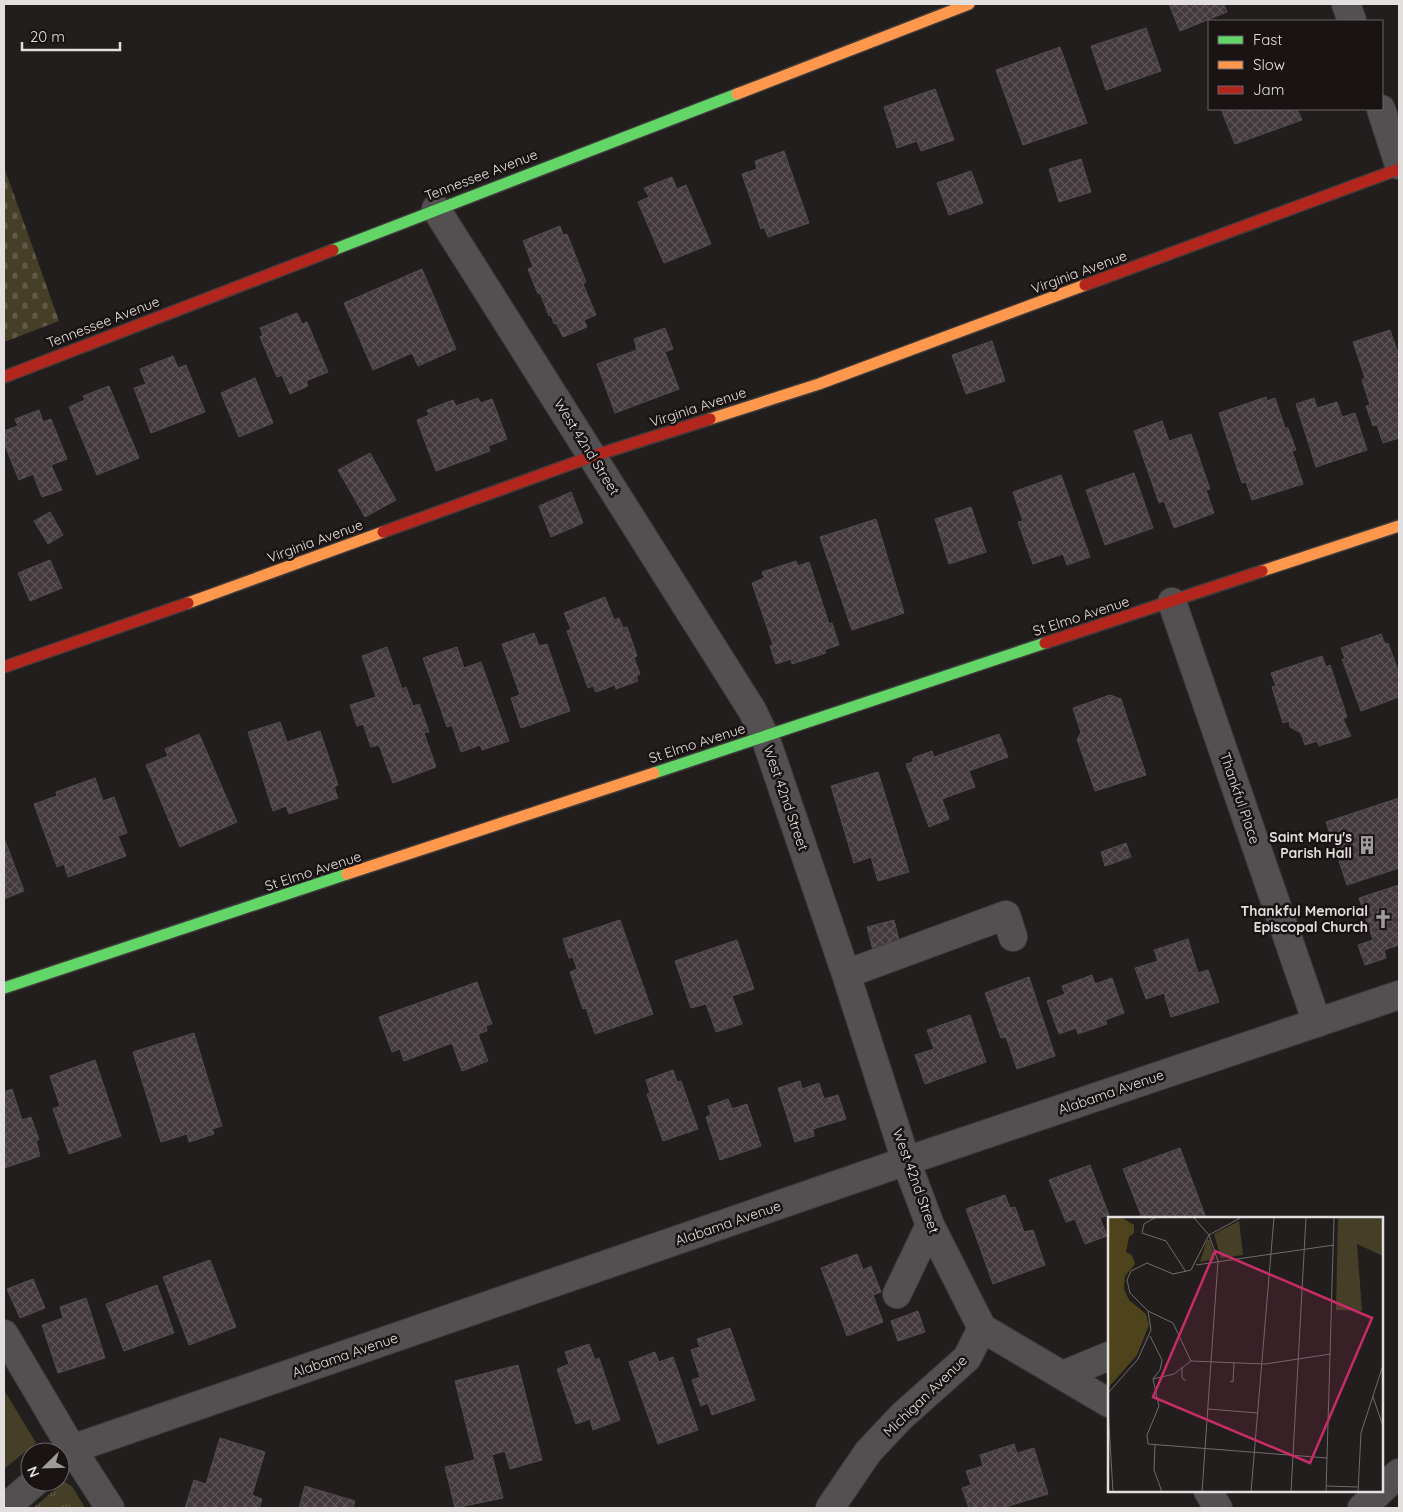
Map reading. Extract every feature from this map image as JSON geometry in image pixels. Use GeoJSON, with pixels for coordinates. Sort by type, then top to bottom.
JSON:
{"type":"FeatureCollection","features":[{"type":"Feature","properties":{"kind":"street","name":"Tennessee Avenue"},"geometry":{"type":"LineString","coordinates":[[4,377],[969,4]]}},
{"type":"Feature","properties":{"kind":"street"},"geometry":{"type":"LineString","coordinates":[[1346,4],[1352,20]]}},
{"type":"Feature","properties":{"kind":"street"},"geometry":{"type":"LineString","coordinates":[[1381,110],[1399,167]]}},
{"type":"Feature","properties":{"kind":"street","name":"Virginia Avenue"},"geometry":{"type":"LineString","coordinates":[[4,667],[108,632],[593,456],[819,384],[1399,167]]}},
{"type":"Feature","properties":{"kind":"street","name":"West 42nd Street"},"geometry":{"type":"LineString","coordinates":[[436,209],[752,710],[765,737],[846,974],[906,1161],[930,1225],[982,1328]]}},
{"type":"Feature","properties":{"kind":"street","name":"St Elmo Avenue"},"geometry":{"type":"LineString","coordinates":[[4,988],[1399,526]]}},
{"type":"Feature","properties":{"kind":"street","name":"Thankful Place"},"geometry":{"type":"LineString","coordinates":[[1172,602],[1317,1023]]}},
{"type":"Feature","properties":{"kind":"street"},"geometry":{"type":"LineString","coordinates":[[846,974],[1006,916],[1013,937]]}},
{"type":"Feature","properties":{"kind":"street","name":"Alabama Avenue"},"geometry":{"type":"LineString","coordinates":[[70,1453],[906,1161],[1399,994]]}},
{"type":"Feature","properties":{"kind":"street"},"geometry":{"type":"LineString","coordinates":[[898,1294],[930,1225]]}},
{"type":"Feature","properties":{"kind":"street"},"geometry":{"type":"LineString","coordinates":[[982,1328],[1108,1402]]}},
{"type":"Feature","properties":{"kind":"street","name":"Michigan Avenue"},"geometry":{"type":"LineString","coordinates":[[830,1508],[868,1452],[902,1416],[967,1358],[982,1328]]}},
{"type":"Feature","properties":{"kind":"street"},"geometry":{"type":"LineString","coordinates":[[4,1334],[60,1442]]}},
{"type":"Feature","properties":{"kind":"street"},"geometry":{"type":"LineString","coordinates":[[1063,1375],[1108,1356]]}},
{"type":"Feature","properties":{"kind":"street"},"geometry":{"type":"LineString","coordinates":[[70,1459],[110,1508]]}},
{"type":"Feature","properties":{"kind":"street"},"geometry":{"type":"LineString","coordinates":[[1383,1488],[1399,1472]]}},
{"type":"Feature","properties":{"kind":"street"},"geometry":{"type":"LineString","coordinates":[[5,1508],[23,1492]]}},
{"type":"Feature","properties":{"kind":"street"},"geometry":{"type":"LineString","coordinates":[[1209,1492],[1218,1508]]}},
{"type":"Feature","properties":{"kind":"street"},"geometry":{"type":"LineString","coordinates":[[1362,1508],[1379,1492]]}},
{"type":"Feature","properties":{"kind":"green space"},"geometry":{"type":"Polygon","coordinates":[[[4,167],[59,321],[4,342],[4,167]]]}},
{"type":"Feature","properties":{"kind":"green space"},"geometry":{"type":"Polygon","coordinates":[[[4,1390],[35,1442],[20,1442],[20,1456],[4,1469],[4,1390]]]}},
{"type":"Feature","properties":{"kind":"green space"},"geometry":{"type":"Polygon","coordinates":[[[70,1485],[85,1508],[33,1508],[52,1492],[70,1492],[70,1485]]]}},
{"type":"Feature","properties":{"kind":"building"},"geometry":{"type":"Polygon","coordinates":[[[1169,4],[1224,4],[1227,12],[1180,31],[1169,4]]]}},
{"type":"Feature","properties":{"kind":"building"},"geometry":{"type":"Polygon","coordinates":[[[1146,28],[1161,71],[1106,90],[1091,46],[1146,28]]]}},
{"type":"Feature","properties":{"kind":"building"},"geometry":{"type":"Polygon","coordinates":[[[1060,47],[1087,123],[1023,145],[996,70],[1060,47]]]}},
{"type":"Feature","properties":{"kind":"building"},"geometry":{"type":"Polygon","coordinates":[[[935,89],[954,140],[921,151],[917,141],[897,148],[884,107],[935,89]]]}},
{"type":"Feature","properties":{"kind":"building"},"geometry":{"type":"Polygon","coordinates":[[[1221,110],[1297,110],[1302,120],[1235,144],[1221,110]]]}},
{"type":"Feature","properties":{"kind":"building"},"geometry":{"type":"Polygon","coordinates":[[[784,151],[809,223],[768,237],[764,227],[761,229],[742,174],[757,169],[755,161],[784,151]]]}},
{"type":"Feature","properties":{"kind":"building"},"geometry":{"type":"Polygon","coordinates":[[[1081,159],[1091,192],[1059,202],[1049,169],[1081,159]]]}},
{"type":"Feature","properties":{"kind":"building"},"geometry":{"type":"Polygon","coordinates":[[[971,171],[983,203],[949,215],[937,183],[971,171]]]}},
{"type":"Feature","properties":{"kind":"building"},"geometry":{"type":"Polygon","coordinates":[[[672,177],[677,189],[686,185],[711,244],[664,263],[638,202],[649,197],[644,188],[672,177]]]}},
{"type":"Feature","properties":{"kind":"building"},"geometry":{"type":"Polygon","coordinates":[[[560,226],[563,235],[567,234],[586,282],[583,284],[596,315],[584,320],[587,327],[563,337],[556,323],[554,324],[551,315],[549,316],[540,293],[538,294],[528,269],[533,267],[523,241],[560,226]]]}},
{"type":"Feature","properties":{"kind":"building"},"geometry":{"type":"Polygon","coordinates":[[[422,269],[456,349],[418,366],[412,353],[373,370],[344,303],[422,269]]]}},
{"type":"Feature","properties":{"kind":"building"},"geometry":{"type":"Polygon","coordinates":[[[297,313],[302,324],[307,322],[328,372],[306,381],[308,386],[290,394],[282,375],[277,377],[260,337],[263,335],[260,328],[297,313]]]}},
{"type":"Feature","properties":{"kind":"building"},"geometry":{"type":"Polygon","coordinates":[[[665,328],[673,349],[665,352],[679,389],[615,413],[597,364],[637,350],[634,339],[665,328]]]}},
{"type":"Feature","properties":{"kind":"building"},"geometry":{"type":"Polygon","coordinates":[[[1390,330],[1399,356],[1399,438],[1383,443],[1377,425],[1373,426],[1366,406],[1370,405],[1362,380],[1365,378],[1353,342],[1390,330]]]}},
{"type":"Feature","properties":{"kind":"building"},"geometry":{"type":"Polygon","coordinates":[[[992,341],[1005,381],[966,394],[952,355],[992,341]]]}},
{"type":"Feature","properties":{"kind":"building"},"geometry":{"type":"Polygon","coordinates":[[[173,356],[178,368],[186,365],[205,412],[151,433],[134,388],[146,384],[140,369],[173,356]]]}},
{"type":"Feature","properties":{"kind":"building"},"geometry":{"type":"Polygon","coordinates":[[[255,378],[273,423],[239,437],[221,393],[255,378]]]}},
{"type":"Feature","properties":{"kind":"building"},"geometry":{"type":"Polygon","coordinates":[[[109,386],[139,458],[97,475],[69,407],[85,400],[83,396],[109,386]]]}},
{"type":"Feature","properties":{"kind":"building"},"geometry":{"type":"Polygon","coordinates":[[[1266,397],[1267,401],[1275,398],[1285,428],[1288,428],[1296,450],[1292,451],[1303,484],[1252,500],[1246,482],[1242,483],[1219,413],[1266,397]]]}},
{"type":"Feature","properties":{"kind":"building"},"geometry":{"type":"Polygon","coordinates":[[[478,398],[481,403],[492,399],[507,439],[488,446],[490,451],[436,471],[417,420],[429,415],[427,410],[453,400],[456,406],[478,398]]]}},
{"type":"Feature","properties":{"kind":"building"},"geometry":{"type":"Polygon","coordinates":[[[1314,398],[1317,408],[1337,402],[1342,417],[1355,413],[1367,450],[1316,467],[1296,404],[1314,398]]]}},
{"type":"Feature","properties":{"kind":"building"},"geometry":{"type":"Polygon","coordinates":[[[39,410],[43,422],[51,419],[67,459],[51,465],[62,490],[42,497],[33,474],[19,480],[4,443],[4,431],[18,426],[15,419],[39,410]]]}},
{"type":"Feature","properties":{"kind":"building"},"geometry":{"type":"Polygon","coordinates":[[[1162,421],[1169,441],[1191,434],[1210,489],[1206,490],[1214,513],[1174,528],[1164,501],[1159,503],[1134,431],[1162,421]]]}},
{"type":"Feature","properties":{"kind":"building"},"geometry":{"type":"Polygon","coordinates":[[[370,453],[396,500],[365,517],[338,470],[370,453]]]}},
{"type":"Feature","properties":{"kind":"building"},"geometry":{"type":"Polygon","coordinates":[[[1134,473],[1153,528],[1105,545],[1086,490],[1134,473]]]}},
{"type":"Feature","properties":{"kind":"building"},"geometry":{"type":"Polygon","coordinates":[[[1061,475],[1090,557],[1067,565],[1063,554],[1033,564],[1018,522],[1023,521],[1013,492],[1061,475]]]}},
{"type":"Feature","properties":{"kind":"building"},"geometry":{"type":"Polygon","coordinates":[[[571,492],[583,523],[551,537],[539,506],[571,492]]]}},
{"type":"Feature","properties":{"kind":"building"},"geometry":{"type":"Polygon","coordinates":[[[971,507],[986,552],[949,564],[935,519],[971,507]]]}},
{"type":"Feature","properties":{"kind":"building"},"geometry":{"type":"Polygon","coordinates":[[[50,512],[63,535],[48,544],[34,521],[50,512]]]}},
{"type":"Feature","properties":{"kind":"building"},"geometry":{"type":"Polygon","coordinates":[[[876,519],[904,613],[852,630],[820,537],[876,519]]]}},
{"type":"Feature","properties":{"kind":"building"},"geometry":{"type":"Polygon","coordinates":[[[50,560],[62,588],[30,601],[18,573],[50,560]]]}},
{"type":"Feature","properties":{"kind":"building"},"geometry":{"type":"Polygon","coordinates":[[[796,561],[798,566],[809,562],[829,624],[832,623],[839,645],[824,650],[826,653],[792,664],[791,659],[776,664],[770,646],[773,645],[752,583],[764,578],[762,572],[796,561]]]}},
{"type":"Feature","properties":{"kind":"building"},"geometry":{"type":"Polygon","coordinates":[[[605,597],[614,620],[619,618],[623,628],[627,627],[637,656],[634,658],[640,674],[636,676],[638,681],[616,689],[615,685],[596,692],[593,686],[588,688],[567,631],[571,629],[564,613],[605,597]]]}},
{"type":"Feature","properties":{"kind":"building"},"geometry":{"type":"Polygon","coordinates":[[[534,633],[539,646],[547,644],[570,711],[521,728],[511,698],[520,695],[502,644],[534,633]]]}},
{"type":"Feature","properties":{"kind":"building"},"geometry":{"type":"Polygon","coordinates":[[[1381,634],[1385,644],[1388,643],[1399,673],[1399,697],[1361,711],[1342,659],[1345,659],[1341,648],[1381,634]]]}},
{"type":"Feature","properties":{"kind":"building"},"geometry":{"type":"Polygon","coordinates":[[[387,647],[402,689],[406,687],[413,706],[419,704],[429,732],[424,733],[436,767],[393,783],[379,745],[371,747],[363,724],[357,726],[350,705],[376,697],[362,656],[387,647]]]}},
{"type":"Feature","properties":{"kind":"building"},"geometry":{"type":"Polygon","coordinates":[[[457,647],[464,668],[481,662],[509,741],[482,750],[480,745],[461,752],[452,725],[447,727],[423,658],[457,647]]]}},
{"type":"Feature","properties":{"kind":"building"},"geometry":{"type":"Polygon","coordinates":[[[1322,656],[1326,667],[1330,665],[1347,717],[1343,719],[1351,736],[1319,746],[1317,741],[1305,745],[1301,733],[1290,727],[1289,721],[1283,723],[1272,687],[1276,686],[1271,673],[1322,656]]]}},
{"type":"Feature","properties":{"kind":"building"},"geometry":{"type":"Polygon","coordinates":[[[1110,695],[1121,699],[1146,775],[1095,791],[1077,739],[1081,733],[1073,708],[1110,695]]]}},
{"type":"Feature","properties":{"kind":"building"},"geometry":{"type":"Polygon","coordinates":[[[280,722],[287,742],[320,731],[338,785],[334,787],[338,798],[289,814],[286,806],[273,811],[248,732],[280,722]]]}},
{"type":"Feature","properties":{"kind":"building"},"geometry":{"type":"Polygon","coordinates":[[[199,734],[237,822],[180,847],[146,765],[168,756],[165,749],[199,734]]]}},
{"type":"Feature","properties":{"kind":"building"},"geometry":{"type":"Polygon","coordinates":[[[999,734],[1008,757],[969,771],[975,787],[942,799],[949,819],[929,827],[906,764],[913,762],[913,758],[932,751],[934,757],[999,734]]]}},
{"type":"Feature","properties":{"kind":"building"},"geometry":{"type":"Polygon","coordinates":[[[878,772],[909,872],[878,881],[871,857],[854,863],[831,786],[878,772]]]}},
{"type":"Feature","properties":{"kind":"building"},"geometry":{"type":"Polygon","coordinates":[[[95,778],[103,801],[114,797],[127,833],[118,836],[126,856],[68,877],[64,864],[57,867],[34,804],[57,796],[56,792],[95,778]]]}},
{"type":"Feature","properties":{"kind":"building","name":"Saint Mary's Parish Hall"},"geometry":{"type":"Polygon","coordinates":[[[1399,798],[1399,868],[1347,885],[1326,822],[1399,798]]]}},
{"type":"Feature","properties":{"kind":"building"},"geometry":{"type":"Polygon","coordinates":[[[4,838],[24,891],[4,899],[4,838]]]}},
{"type":"Feature","properties":{"kind":"building"},"geometry":{"type":"Polygon","coordinates":[[[1126,843],[1131,857],[1105,866],[1101,852],[1126,843]]]}},
{"type":"Feature","properties":{"kind":"building","name":"Thankful Memorial Episcopal Church"},"geometry":{"type":"Polygon","coordinates":[[[1399,885],[1399,945],[1384,950],[1386,958],[1365,965],[1358,945],[1373,940],[1359,898],[1399,885]]]}},
{"type":"Feature","properties":{"kind":"building"},"geometry":{"type":"Polygon","coordinates":[[[620,920],[653,1014],[595,1034],[586,1008],[583,1009],[570,972],[577,969],[573,957],[569,958],[563,939],[620,920]]]}},
{"type":"Feature","properties":{"kind":"building"},"geometry":{"type":"Polygon","coordinates":[[[894,920],[901,948],[874,954],[867,927],[894,920]]]}},
{"type":"Feature","properties":{"kind":"building"},"geometry":{"type":"Polygon","coordinates":[[[1188,939],[1198,973],[1208,970],[1219,1002],[1171,1017],[1164,993],[1146,999],[1135,968],[1158,961],[1154,950],[1188,939]]]}},
{"type":"Feature","properties":{"kind":"building"},"geometry":{"type":"Polygon","coordinates":[[[737,940],[754,989],[732,996],[742,1024],[716,1032],[706,1004],[691,1008],[675,961],[737,940]]]}},
{"type":"Feature","properties":{"kind":"building"},"geometry":{"type":"Polygon","coordinates":[[[1092,975],[1095,984],[1112,978],[1124,1013],[1105,1020],[1107,1024],[1078,1034],[1076,1028],[1059,1034],[1047,1001],[1065,994],[1062,986],[1092,975]]]}},
{"type":"Feature","properties":{"kind":"building"},"geometry":{"type":"Polygon","coordinates":[[[1029,977],[1055,1056],[1017,1069],[1006,1037],[1001,1038],[985,993],[1029,977]]]}},
{"type":"Feature","properties":{"kind":"building"},"geometry":{"type":"Polygon","coordinates":[[[477,982],[492,1024],[486,1026],[487,1031],[478,1034],[488,1061],[462,1071],[452,1043],[404,1061],[400,1049],[392,1052],[379,1017],[477,982]]]}},
{"type":"Feature","properties":{"kind":"building"},"geometry":{"type":"Polygon","coordinates":[[[970,1015],[986,1062],[925,1084],[915,1055],[934,1049],[927,1030],[970,1015]]]}},
{"type":"Feature","properties":{"kind":"building"},"geometry":{"type":"Polygon","coordinates":[[[194,1033],[222,1126],[212,1129],[214,1134],[189,1142],[187,1134],[161,1142],[133,1052],[194,1033]]]}},
{"type":"Feature","properties":{"kind":"building"},"geometry":{"type":"Polygon","coordinates":[[[95,1060],[121,1136],[69,1154],[53,1109],[60,1106],[50,1076],[95,1060]]]}},
{"type":"Feature","properties":{"kind":"building"},"geometry":{"type":"Polygon","coordinates":[[[673,1070],[677,1082],[681,1081],[698,1129],[663,1141],[647,1094],[650,1093],[646,1080],[673,1070]]]}},
{"type":"Feature","properties":{"kind":"building"},"geometry":{"type":"Polygon","coordinates":[[[800,1081],[802,1089],[819,1083],[824,1099],[838,1095],[846,1119],[813,1129],[814,1136],[795,1142],[778,1088],[800,1081]]]}},
{"type":"Feature","properties":{"kind":"building"},"geometry":{"type":"Polygon","coordinates":[[[12,1089],[22,1120],[31,1117],[39,1140],[36,1140],[40,1156],[4,1168],[4,1092],[12,1089]]]}},
{"type":"Feature","properties":{"kind":"building"},"geometry":{"type":"Polygon","coordinates":[[[728,1099],[732,1109],[747,1104],[761,1146],[720,1160],[706,1117],[711,1115],[708,1106],[728,1099]]]}},
{"type":"Feature","properties":{"kind":"building"},"geometry":{"type":"Polygon","coordinates":[[[1180,1148],[1206,1217],[1142,1217],[1123,1169],[1180,1148]]]}},
{"type":"Feature","properties":{"kind":"building"},"geometry":{"type":"Polygon","coordinates":[[[1090,1165],[1109,1215],[1100,1218],[1107,1236],[1085,1244],[1075,1219],[1066,1222],[1049,1180],[1090,1165]]]}},
{"type":"Feature","properties":{"kind":"building"},"geometry":{"type":"Polygon","coordinates":[[[1005,1195],[1010,1208],[1015,1207],[1024,1232],[1033,1230],[1045,1265],[993,1284],[966,1209],[1005,1195]]]}},
{"type":"Feature","properties":{"kind":"building"},"geometry":{"type":"Polygon","coordinates":[[[857,1254],[863,1270],[871,1266],[881,1292],[873,1295],[883,1322],[847,1336],[821,1268],[857,1254]]]}},
{"type":"Feature","properties":{"kind":"building"},"geometry":{"type":"Polygon","coordinates":[[[210,1260],[236,1327],[189,1345],[163,1277],[210,1260]]]}},
{"type":"Feature","properties":{"kind":"building"},"geometry":{"type":"Polygon","coordinates":[[[33,1279],[45,1308],[20,1318],[7,1289],[33,1279]]]}},
{"type":"Feature","properties":{"kind":"building"},"geometry":{"type":"Polygon","coordinates":[[[157,1285],[174,1333],[124,1351],[106,1304],[157,1285]]]}},
{"type":"Feature","properties":{"kind":"building"},"geometry":{"type":"Polygon","coordinates":[[[86,1298],[105,1358],[58,1373],[42,1325],[63,1318],[60,1307],[86,1298]]]}},
{"type":"Feature","properties":{"kind":"building"},"geometry":{"type":"Polygon","coordinates":[[[918,1311],[925,1332],[898,1341],[891,1321],[918,1311]]]}},
{"type":"Feature","properties":{"kind":"building"},"geometry":{"type":"Polygon","coordinates":[[[730,1328],[755,1400],[712,1415],[708,1403],[701,1406],[692,1380],[700,1377],[691,1350],[700,1347],[697,1339],[730,1328]]]}},
{"type":"Feature","properties":{"kind":"building"},"geometry":{"type":"Polygon","coordinates":[[[589,1344],[595,1360],[599,1358],[620,1420],[593,1430],[590,1419],[576,1424],[557,1369],[569,1364],[565,1352],[589,1344]]]}},
{"type":"Feature","properties":{"kind":"building"},"geometry":{"type":"Polygon","coordinates":[[[655,1352],[659,1362],[673,1357],[698,1430],[658,1444],[629,1362],[655,1352]]]}},
{"type":"Feature","properties":{"kind":"building"},"geometry":{"type":"Polygon","coordinates":[[[518,1365],[542,1460],[510,1469],[505,1451],[492,1455],[503,1498],[455,1508],[445,1467],[475,1460],[455,1381],[518,1365]]]}},
{"type":"Feature","properties":{"kind":"building"},"geometry":{"type":"Polygon","coordinates":[[[220,1438],[265,1452],[252,1495],[262,1499],[259,1508],[185,1508],[194,1480],[206,1484],[220,1438]]]}},
{"type":"Feature","properties":{"kind":"building"},"geometry":{"type":"Polygon","coordinates":[[[1014,1444],[1017,1453],[1034,1448],[1048,1494],[1002,1508],[969,1508],[962,1488],[971,1485],[966,1471],[983,1466],[980,1455],[1014,1444]]]}},
{"type":"Feature","properties":{"kind":"building"},"geometry":{"type":"Polygon","coordinates":[[[305,1486],[355,1501],[353,1508],[299,1508],[305,1486]]]}},
{"type":"Feature","properties":{"kind":"traffic: fast"},"geometry":{"type":"LineString","coordinates":[[333,250],[737,94]]}},
{"type":"Feature","properties":{"kind":"traffic: fast"},"geometry":{"type":"LineString","coordinates":[[654,773],[1045,643]]}},
{"type":"Feature","properties":{"kind":"traffic: fast"},"geometry":{"type":"LineString","coordinates":[[4,988],[347,874]]}},
{"type":"Feature","properties":{"kind":"traffic: slow"},"geometry":{"type":"LineString","coordinates":[[737,94],[969,4]]}},
{"type":"Feature","properties":{"kind":"traffic: slow"},"geometry":{"type":"LineString","coordinates":[[710,419],[819,384],[1085,285]]}},
{"type":"Feature","properties":{"kind":"traffic: slow"},"geometry":{"type":"LineString","coordinates":[[1262,571],[1399,526]]}},
{"type":"Feature","properties":{"kind":"traffic: slow"},"geometry":{"type":"LineString","coordinates":[[188,603],[383,532]]}},
{"type":"Feature","properties":{"kind":"traffic: slow"},"geometry":{"type":"LineString","coordinates":[[347,874],[654,773]]}},
{"type":"Feature","properties":{"kind":"traffic: jam"},"geometry":{"type":"LineString","coordinates":[[1085,285],[1399,169]]}},
{"type":"Feature","properties":{"kind":"traffic: jam"},"geometry":{"type":"LineString","coordinates":[[4,377],[333,250]]}},
{"type":"Feature","properties":{"kind":"traffic: jam"},"geometry":{"type":"LineString","coordinates":[[383,532],[593,456],[710,419]]}},
{"type":"Feature","properties":{"kind":"traffic: jam"},"geometry":{"type":"LineString","coordinates":[[1045,643],[1262,571]]}},
{"type":"Feature","properties":{"kind":"traffic: jam"},"geometry":{"type":"LineString","coordinates":[[4,667],[188,603]]}},
{"type":"Feature","properties":{"kind":"place","name":"Saint Mary's Parish Hall"},"geometry":{"type":"Point","coordinates":[1367,845]}},
{"type":"Feature","properties":{"kind":"place","name":"Thankful Memorial Episcopal Church"},"geometry":{"type":"Point","coordinates":[1383,919]}}]}
